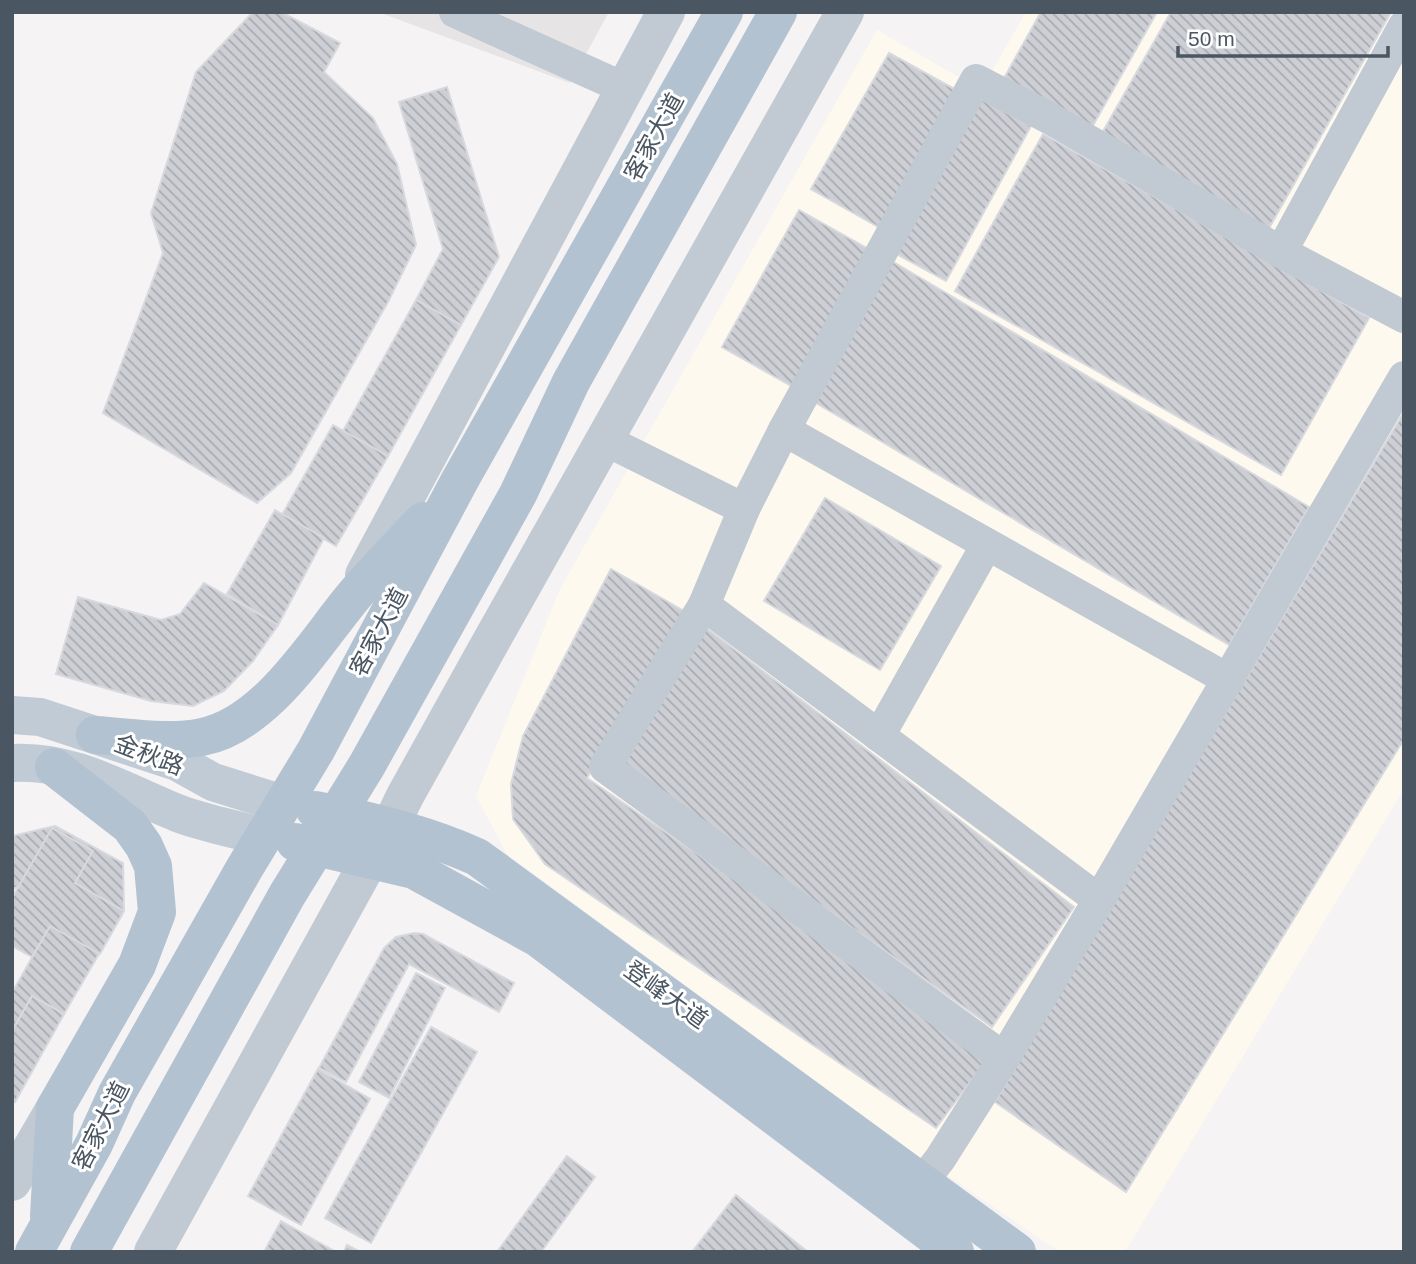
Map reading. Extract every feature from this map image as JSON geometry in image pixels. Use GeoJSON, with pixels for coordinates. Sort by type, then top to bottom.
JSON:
{"type":"FeatureCollection","features":[{"type":"Feature","properties":{"kind":"main road","name":"客家大道"},"geometry":{"type":"LineString","coordinates":[[41,1238],[94,1144],[117,1093],[263,836],[316,750],[460,480],[724,12]]}},
{"type":"Feature","properties":{"kind":"main road","name":"客家大道"},"geometry":{"type":"LineString","coordinates":[[89,1252],[287,895],[367,765],[518,494],[570,382],[778,12]]}},
{"type":"Feature","properties":{"kind":"main road"},"geometry":{"type":"LineString","coordinates":[[95,735],[174,739],[203,737],[230,726],[264,702],[291,676],[349,601],[460,480]]}},
{"type":"Feature","properties":{"kind":"main road","name":"金秋路"},"geometry":{"type":"LineString","coordinates":[[12,715],[40,718],[95,735],[177,762],[213,782],[283,804]]}},
{"type":"Feature","properties":{"kind":"main road","name":"金秋路"},"geometry":{"type":"LineString","coordinates":[[12,763],[54,766],[90,775],[182,815],[263,836]]}},
{"type":"Feature","properties":{"kind":"main road"},"geometry":{"type":"LineString","coordinates":[[41,1238],[55,1108],[137,965],[157,912],[153,866],[144,846],[130,826],[54,766]]}},
{"type":"Feature","properties":{"kind":"main road","name":"登峰大道"},"geometry":{"type":"LineString","coordinates":[[283,804],[370,859],[414,870],[538,938],[955,1252]]}},
{"type":"Feature","properties":{"kind":"main road","name":"登峰大道"},"geometry":{"type":"LineString","coordinates":[[263,836],[390,827],[453,846],[477,857],[1017,1252]]}},
{"type":"Feature","properties":{"kind":"street"},"geometry":{"type":"LineString","coordinates":[[455,12],[624,88]]}},
{"type":"Feature","properties":{"kind":"street"},"geometry":{"type":"LineString","coordinates":[[349,601],[666,12]]}},
{"type":"Feature","properties":{"kind":"street"},"geometry":{"type":"LineString","coordinates":[[153,1252],[535,561],[845,12]]}},
{"type":"Feature","properties":{"kind":"street"},"geometry":{"type":"LineString","coordinates":[[1281,252],[1404,26]]}},
{"type":"Feature","properties":{"kind":"street"},"geometry":{"type":"LineString","coordinates":[[1004,1058],[605,767],[704,605],[744,509],[784,430],[976,79],[1051,119],[1281,252],[1404,317]]}},
{"type":"Feature","properties":{"kind":"street"},"geometry":{"type":"LineString","coordinates":[[922,1182],[940,1159],[1004,1058],[1099,900],[1404,377]]}},
{"type":"Feature","properties":{"kind":"street"},"geometry":{"type":"LineString","coordinates":[[784,430],[1229,680]]}},
{"type":"Feature","properties":{"kind":"street"},"geometry":{"type":"LineString","coordinates":[[605,440],[744,509]]}},
{"type":"Feature","properties":{"kind":"street"},"geometry":{"type":"LineString","coordinates":[[879,736],[986,545]]}},
{"type":"Feature","properties":{"kind":"street"},"geometry":{"type":"LineString","coordinates":[[704,605],[1099,900]]}},
{"type":"Feature","properties":{"kind":"street"},"geometry":{"type":"LineString","coordinates":[[17,1162],[55,1108]]}},
{"type":"Feature","properties":{"kind":"shaded area"},"geometry":{"type":"Polygon","coordinates":[[[378,12],[609,12],[570,83],[378,12]]]}},
{"type":"Feature","properties":{"kind":"shaded area"},"geometry":{"type":"Polygon","coordinates":[[[1026,12],[1404,12],[1404,789],[1125,1252],[1060,1252],[917,1155],[507,854],[476,796],[560,589],[877,30],[981,90],[1026,12]]]}},
{"type":"Feature","properties":{"kind":"building"},"geometry":{"type":"Polygon","coordinates":[[[253,12],[281,12],[340,43],[324,72],[373,118],[397,164],[416,245],[388,302],[291,473],[257,503],[103,413],[163,253],[151,213],[196,72],[253,12]]]}},
{"type":"Feature","properties":{"kind":"building"},"geometry":{"type":"Polygon","coordinates":[[[1041,12],[1157,12],[1091,129],[1003,80],[1041,12]]]}},
{"type":"Feature","properties":{"kind":"building"},"geometry":{"type":"Polygon","coordinates":[[[1171,12],[1391,12],[1268,230],[1101,135],[1171,12]]]}},
{"type":"Feature","properties":{"kind":"building"},"geometry":{"type":"Polygon","coordinates":[[[889,53],[958,91],[880,228],[811,189],[889,53]]]}},
{"type":"Feature","properties":{"kind":"building"},"geometry":{"type":"Polygon","coordinates":[[[447,87],[499,257],[461,325],[416,300],[443,249],[399,102],[447,87]]]}},
{"type":"Feature","properties":{"kind":"building"},"geometry":{"type":"Polygon","coordinates":[[[974,95],[1031,126],[946,281],[889,250],[974,95]]]}},
{"type":"Feature","properties":{"kind":"building"},"geometry":{"type":"Polygon","coordinates":[[[1043,134],[1369,318],[1281,475],[955,291],[1043,134]]]}},
{"type":"Feature","properties":{"kind":"building"},"geometry":{"type":"Polygon","coordinates":[[[799,210],[870,250],[793,387],[722,347],[799,210]]]}},
{"type":"Feature","properties":{"kind":"building"},"geometry":{"type":"Polygon","coordinates":[[[890,260],[1309,507],[1229,645],[809,399],[890,260]]]}},
{"type":"Feature","properties":{"kind":"building"},"geometry":{"type":"Polygon","coordinates":[[[416,300],[461,325],[388,456],[343,431],[416,300]]]}},
{"type":"Feature","properties":{"kind":"building"},"geometry":{"type":"Polygon","coordinates":[[[1404,412],[1404,739],[1126,1192],[995,1102],[1404,412]]]}},
{"type":"Feature","properties":{"kind":"building"},"geometry":{"type":"Polygon","coordinates":[[[333,425],[388,456],[336,546],[282,515],[333,425]]]}},
{"type":"Feature","properties":{"kind":"building"},"geometry":{"type":"Polygon","coordinates":[[[825,498],[941,566],[880,670],[764,601],[825,498]]]}},
{"type":"Feature","properties":{"kind":"building"},"geometry":{"type":"Polygon","coordinates":[[[275,510],[324,538],[278,625],[227,594],[275,510]]]}},
{"type":"Feature","properties":{"kind":"building"},"geometry":{"type":"Polygon","coordinates":[[[611,569],[684,611],[587,778],[990,1055],[936,1128],[545,864],[513,819],[511,784],[523,736],[611,569]]]}},
{"type":"Feature","properties":{"kind":"building"},"geometry":{"type":"Polygon","coordinates":[[[204,583],[278,625],[253,661],[224,691],[193,706],[151,701],[56,674],[78,597],[161,620],[180,614],[204,583]]]}},
{"type":"Feature","properties":{"kind":"building"},"geometry":{"type":"Polygon","coordinates":[[[705,627],[1074,907],[992,1027],[616,760],[705,627]]]}},
{"type":"Feature","properties":{"kind":"building"},"geometry":{"type":"Polygon","coordinates":[[[55,826],[123,863],[124,911],[64,1014],[32,996],[12,1031],[12,993],[60,908],[18,887],[12,889],[12,836],[55,826]]]}},
{"type":"Feature","properties":{"kind":"building"},"geometry":{"type":"Polygon","coordinates":[[[52,828],[93,851],[75,883],[124,911],[100,954],[50,926],[32,957],[12,946],[12,898],[52,828]]]}},
{"type":"Feature","properties":{"kind":"building"},"geometry":{"type":"Polygon","coordinates":[[[423,934],[514,983],[499,1012],[409,964],[346,1082],[319,1068],[384,948],[396,937],[423,934]]]}},
{"type":"Feature","properties":{"kind":"building"},"geometry":{"type":"Polygon","coordinates":[[[416,973],[445,988],[389,1098],[359,1082],[416,973]]]}},
{"type":"Feature","properties":{"kind":"building"},"geometry":{"type":"Polygon","coordinates":[[[32,996],[64,1014],[15,1102],[12,1100],[12,1031],[32,996]]]}},
{"type":"Feature","properties":{"kind":"building"},"geometry":{"type":"Polygon","coordinates":[[[431,1027],[477,1052],[371,1243],[325,1218],[431,1027]]]}},
{"type":"Feature","properties":{"kind":"building"},"geometry":{"type":"Polygon","coordinates":[[[318,1069],[370,1099],[301,1225],[248,1196],[318,1069]]]}},
{"type":"Feature","properties":{"kind":"building"},"geometry":{"type":"Polygon","coordinates":[[[567,1156],[595,1177],[541,1252],[497,1252],[567,1156]]]}},
{"type":"Feature","properties":{"kind":"building"},"geometry":{"type":"Polygon","coordinates":[[[736,1195],[808,1252],[692,1252],[736,1195]]]}},
{"type":"Feature","properties":{"kind":"building"},"geometry":{"type":"Polygon","coordinates":[[[281,1221],[336,1252],[264,1252],[281,1221]]]}},
{"type":"Feature","properties":{"kind":"building"},"geometry":{"type":"Polygon","coordinates":[[[347,1245],[360,1252],[344,1252],[347,1245]]]}}]}
